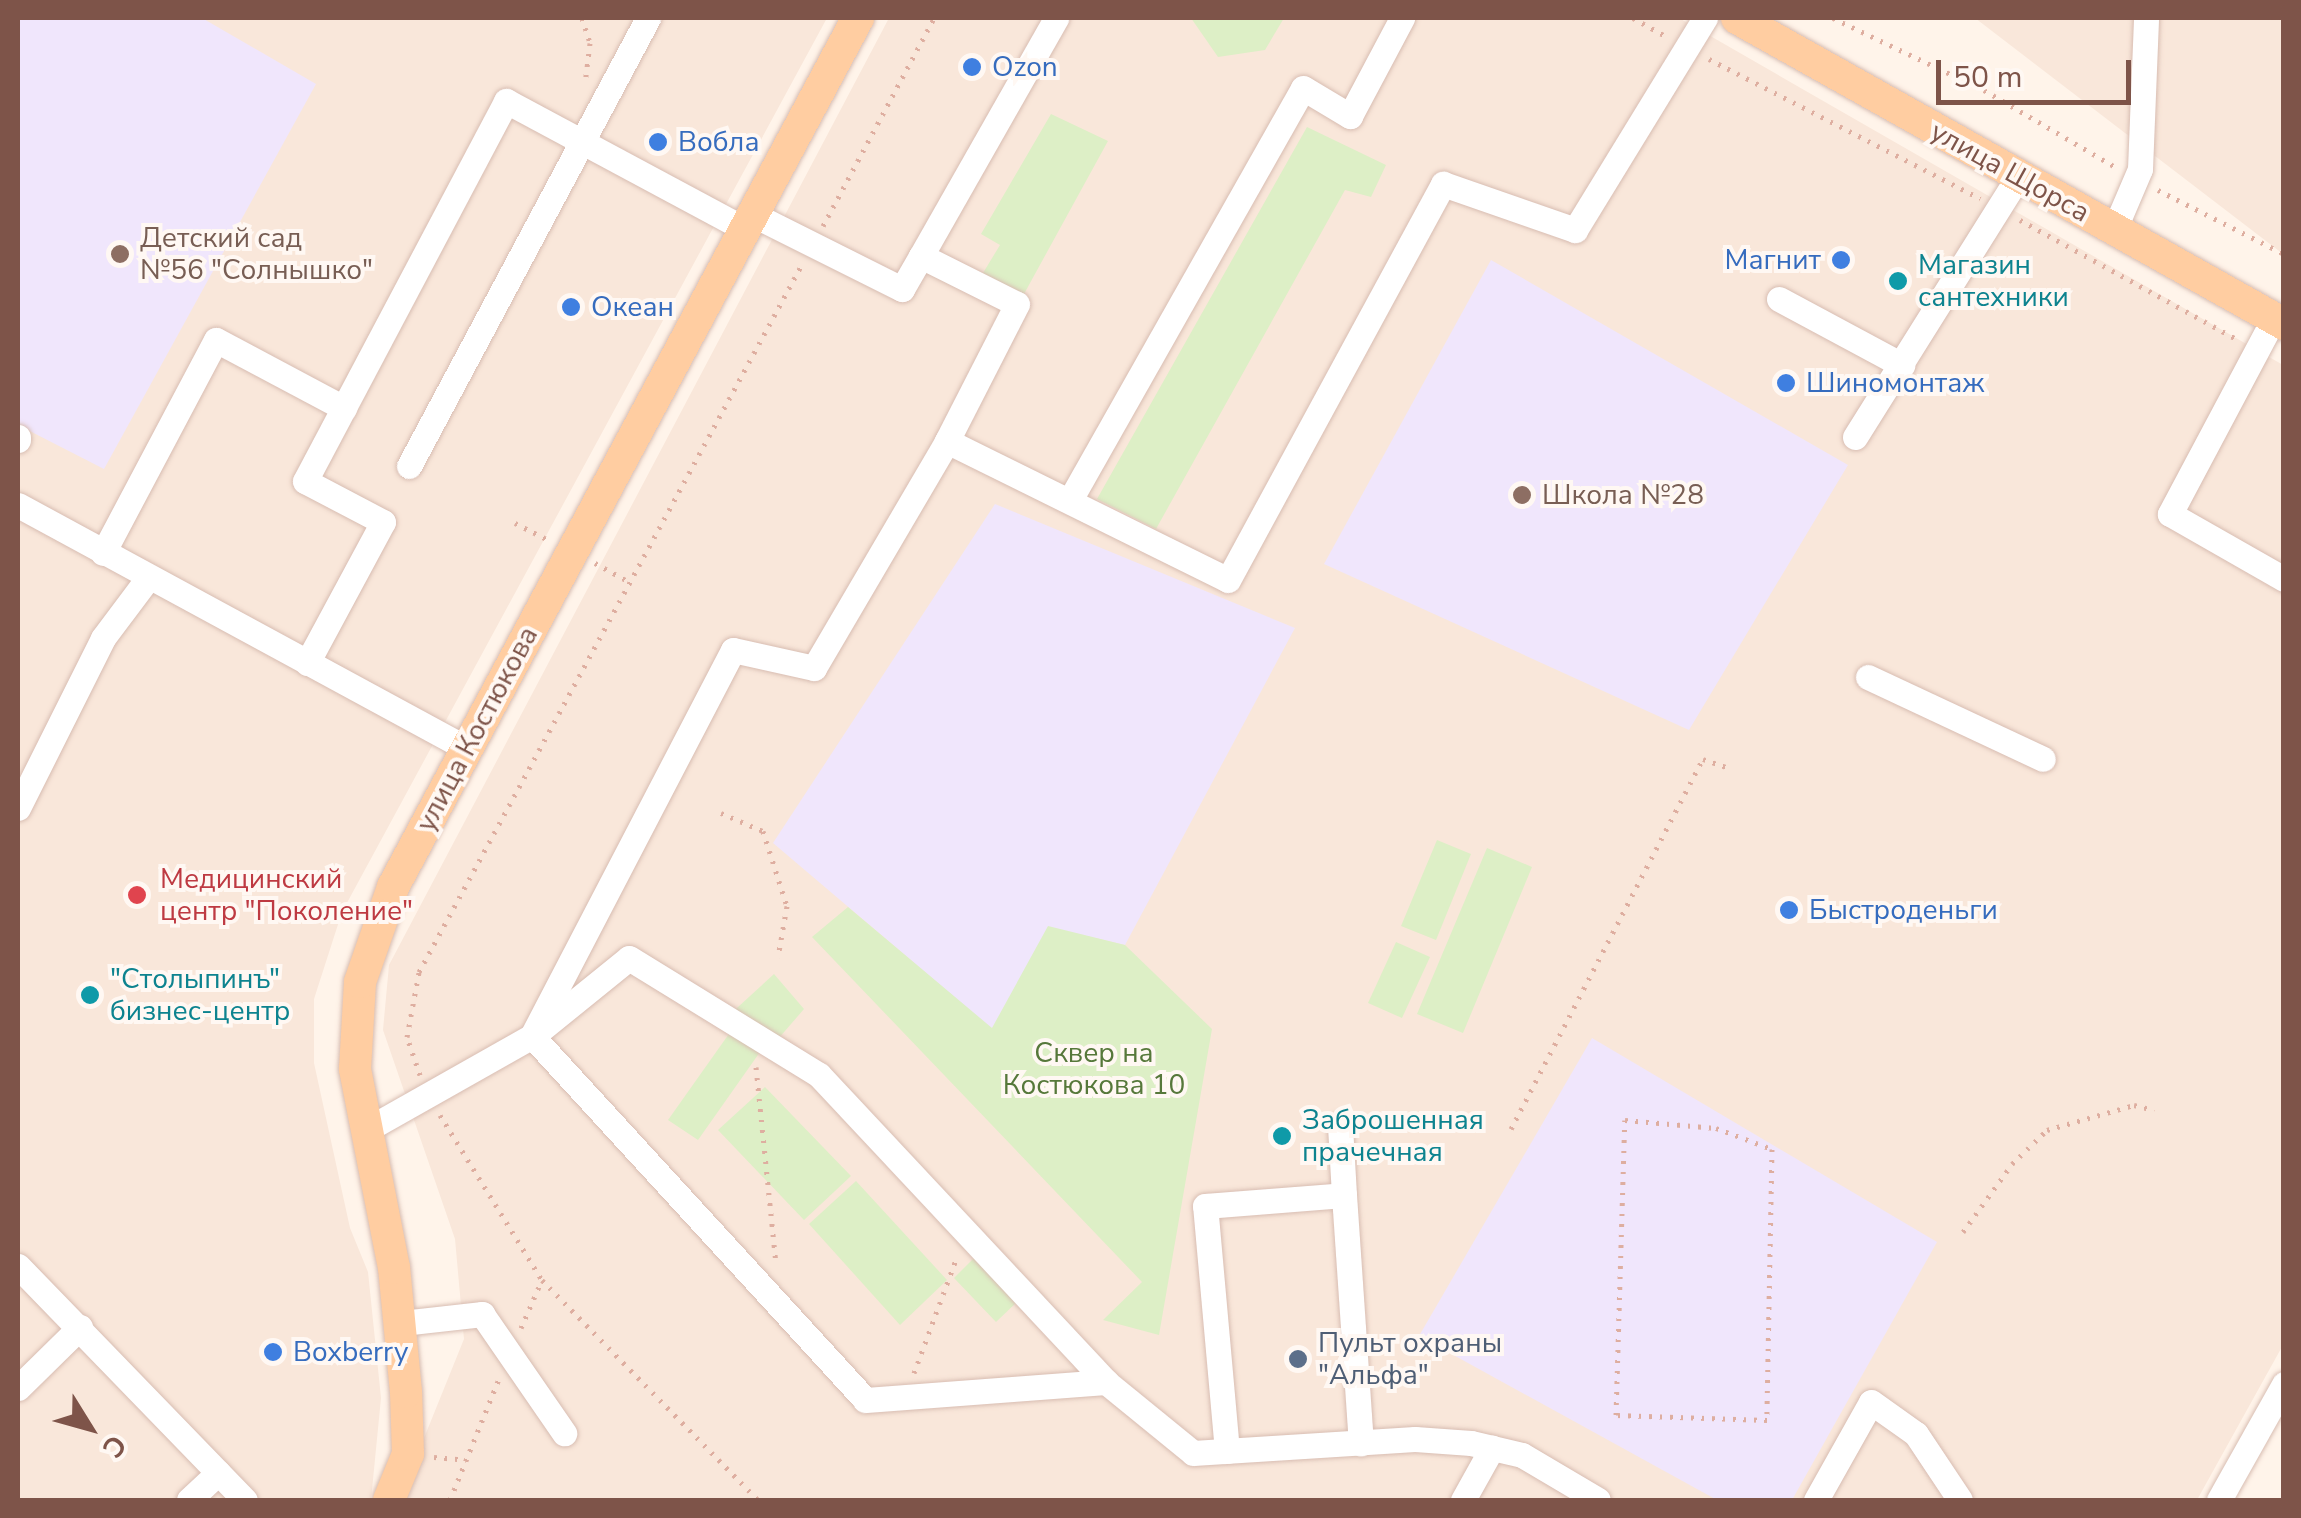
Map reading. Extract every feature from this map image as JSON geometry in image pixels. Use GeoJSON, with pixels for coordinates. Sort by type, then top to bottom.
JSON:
{"type":"FeatureCollection","features":[{"type":"Feature","properties":{"kind":"main road","name":"улица Костюкова"},"geometry":{"type":"LineString","coordinates":[[389,1500],[408,1454],[402,1323],[354,1068],[360,982],[392,887],[858,18]]}},
{"type":"Feature","properties":{"kind":"main road","name":"улица Щорса"},"geometry":{"type":"LineString","coordinates":[[1738,18],[2114,230],[2280,316]]}},
{"type":"Feature","properties":{"kind":"street"},"geometry":{"type":"LineString","coordinates":[[409,466],[648,18]]}},
{"type":"Feature","properties":{"kind":"street"},"geometry":{"type":"LineString","coordinates":[[308,663],[382,522],[306,481],[506,101],[746,221],[813,245],[902,289],[1056,18]]}},
{"type":"Feature","properties":{"kind":"street"},"geometry":{"type":"LineString","coordinates":[[1070,500],[1303,88],[1350,116],[1402,18]]}},
{"type":"Feature","properties":{"kind":"street"},"geometry":{"type":"LineString","coordinates":[[947,441],[1228,580],[1443,184],[1575,230],[1705,18]]}},
{"type":"Feature","properties":{"kind":"street"},"geometry":{"type":"LineString","coordinates":[[2114,230],[2136,179],[2147,108],[2146,18]]}},
{"type":"Feature","properties":{"kind":"street"},"geometry":{"type":"LineString","coordinates":[[1855,437],[2018,177]]}},
{"type":"Feature","properties":{"kind":"street"},"geometry":{"type":"LineString","coordinates":[[532,1036],[734,650],[814,668],[947,441],[1017,304],[921,256]]}},
{"type":"Feature","properties":{"kind":"street"},"geometry":{"type":"LineString","coordinates":[[1779,299],[1902,364]]}},
{"type":"Feature","properties":{"kind":"street"},"geometry":{"type":"LineString","coordinates":[[2280,316],[2257,351],[2170,514],[2284,579]]}},
{"type":"Feature","properties":{"kind":"street"},"geometry":{"type":"LineString","coordinates":[[103,554],[216,340],[344,408]]}},
{"type":"Feature","properties":{"kind":"street"},"geometry":{"type":"LineString","coordinates":[[18,505],[466,748]]}},
{"type":"Feature","properties":{"kind":"street"},"geometry":{"type":"LineString","coordinates":[[18,808],[103,638],[148,578]]}},
{"type":"Feature","properties":{"kind":"street"},"geometry":{"type":"LineString","coordinates":[[1868,677],[2043,759]]}},
{"type":"Feature","properties":{"kind":"street"},"geometry":{"type":"LineString","coordinates":[[366,1130],[425,1091],[532,1036],[628,958],[819,1075],[1106,1382],[1193,1453],[1415,1439],[1522,1455],[1598,1500]]}},
{"type":"Feature","properties":{"kind":"street"},"geometry":{"type":"LineString","coordinates":[[532,1036],[866,1400],[1106,1382]]}},
{"type":"Feature","properties":{"kind":"street"},"geometry":{"type":"LineString","coordinates":[[1340,1124],[1361,1443]]}},
{"type":"Feature","properties":{"kind":"street"},"geometry":{"type":"LineString","coordinates":[[1227,1450],[1205,1206],[1344,1195]]}},
{"type":"Feature","properties":{"kind":"street"},"geometry":{"type":"LineString","coordinates":[[18,1266],[245,1500]]}},
{"type":"Feature","properties":{"kind":"street"},"geometry":{"type":"LineString","coordinates":[[402,1323],[482,1314],[564,1433]]}},
{"type":"Feature","properties":{"kind":"street"},"geometry":{"type":"LineString","coordinates":[[18,1388],[80,1327]]}},
{"type":"Feature","properties":{"kind":"street"},"geometry":{"type":"LineString","coordinates":[[2219,1500],[2284,1384]]}},
{"type":"Feature","properties":{"kind":"street"},"geometry":{"type":"LineString","coordinates":[[1816,1500],[1871,1402],[1916,1434],[1960,1500]]}},
{"type":"Feature","properties":{"kind":"street"},"geometry":{"type":"LineString","coordinates":[[1462,1500],[1492,1448]]}},
{"type":"Feature","properties":{"kind":"street"},"geometry":{"type":"LineString","coordinates":[[189,1500],[218,1473]]}},
{"type":"Feature","properties":{"kind":"path"},"geometry":{"type":"LineString","coordinates":[[758,1500],[542,1280],[425,1091],[407,1037],[419,972],[934,18]]}},
{"type":"Feature","properties":{"kind":"path"},"geometry":{"type":"LineString","coordinates":[[1633,18],[1999,208],[2257,351]]}},
{"type":"Feature","properties":{"kind":"path"},"geometry":{"type":"LineString","coordinates":[[1833,18],[1984,90],[2136,179],[2284,254]]}},
{"type":"Feature","properties":{"kind":"path"},"geometry":{"type":"LineString","coordinates":[[515,523],[559,544]]}},
{"type":"Feature","properties":{"kind":"path"},"geometry":{"type":"LineString","coordinates":[[1511,1128],[1703,759],[1732,769]]}},
{"type":"Feature","properties":{"kind":"path"},"geometry":{"type":"LineString","coordinates":[[721,812],[763,831],[787,906],[778,957]]}},
{"type":"Feature","properties":{"kind":"path"},"geometry":{"type":"LineString","coordinates":[[753,1034],[780,1308]]}},
{"type":"Feature","properties":{"kind":"path"},"geometry":{"type":"LineString","coordinates":[[1963,1232],[2047,1130],[2134,1105],[2154,1110]]}},
{"type":"Feature","properties":{"kind":"path"},"geometry":{"type":"LineString","coordinates":[[1625,1120],[1648,1122],[1716,1128],[1772,1149],[1767,1420],[1616,1414],[1625,1120]]}},
{"type":"Feature","properties":{"kind":"path"},"geometry":{"type":"LineString","coordinates":[[903,1398],[949,1293],[964,1230]]}},
{"type":"Feature","properties":{"kind":"path"},"geometry":{"type":"LineString","coordinates":[[450,1500],[480,1434]]}},
{"type":"Feature","properties":{"kind":"shaded area"},"geometry":{"type":"Polygon","coordinates":[[[18,18],[827,18],[342,912],[314,999],[314,1063],[350,1228],[368,1272],[381,1398],[371,1500],[18,1500],[18,18]]]}},
{"type":"Feature","properties":{"kind":"shaded area","name":"Детский сад №56 \"Солнышко\""},"geometry":{"type":"Polygon","coordinates":[[[18,18],[202,18],[316,84],[104,469],[18,425],[18,18]]]}},
{"type":"Feature","properties":{"kind":"shaded area"},"geometry":{"type":"Polygon","coordinates":[[[889,18],[1679,18],[2283,365],[2283,1345],[2197,1500],[399,1500],[464,1339],[455,1239],[383,1030],[389,965],[889,18]]]}},
{"type":"Feature","properties":{"kind":"shaded area"},"geometry":{"type":"Polygon","coordinates":[[[1975,18],[2283,18],[2283,254],[1975,18]]]}},
{"type":"Feature","properties":{"kind":"shaded area"},"geometry":{"type":"Polygon","coordinates":[[[1491,260],[1848,465],[1689,730],[1324,564],[1491,260]]]}},
{"type":"Feature","properties":{"kind":"shaded area"},"geometry":{"type":"Polygon","coordinates":[[[995,504],[1295,628],[1125,945],[1048,927],[992,1029],[773,843],[995,504]]]}},
{"type":"Feature","properties":{"kind":"shaded area"},"geometry":{"type":"Polygon","coordinates":[[[1592,1038],[1937,1242],[1792,1500],[1717,1500],[1419,1336],[1592,1038]]]}},
{"type":"Feature","properties":{"kind":"green space"},"geometry":{"type":"Polygon","coordinates":[[[1191,18],[1284,18],[1265,50],[1218,57],[1191,18]]]}},
{"type":"Feature","properties":{"kind":"green space"},"geometry":{"type":"Polygon","coordinates":[[[1051,114],[1108,141],[1024,294],[983,273],[1000,245],[981,234],[1051,114]]]}},
{"type":"Feature","properties":{"kind":"green space"},"geometry":{"type":"Polygon","coordinates":[[[1307,127],[1386,165],[1371,197],[1345,190],[1156,529],[1097,499],[1307,127]]]}},
{"type":"Feature","properties":{"kind":"green space"},"geometry":{"type":"Polygon","coordinates":[[[1437,840],[1471,854],[1436,940],[1401,926],[1437,840]]]}},
{"type":"Feature","properties":{"kind":"green space"},"geometry":{"type":"Polygon","coordinates":[[[1487,848],[1532,867],[1463,1033],[1417,1014],[1487,848]]]}},
{"type":"Feature","properties":{"kind":"green space","name":"Сквер на Костюкова 10"},"geometry":{"type":"Polygon","coordinates":[[[848,907],[992,1028],[1048,926],[1125,945],[1212,1029],[1159,1335],[1103,1320],[1142,1282],[812,937],[848,907]]]}},
{"type":"Feature","properties":{"kind":"green space"},"geometry":{"type":"Polygon","coordinates":[[[1396,942],[1430,957],[1402,1018],[1368,1003],[1396,942]]]}},
{"type":"Feature","properties":{"kind":"green space"},"geometry":{"type":"Polygon","coordinates":[[[774,974],[804,1009],[772,1046],[726,1018],[774,974]]]}},
{"type":"Feature","properties":{"kind":"green space"},"geometry":{"type":"Polygon","coordinates":[[[731,1031],[760,1052],[698,1140],[668,1120],[731,1031]]]}},
{"type":"Feature","properties":{"kind":"green space"},"geometry":{"type":"Polygon","coordinates":[[[765,1087],[851,1176],[804,1220],[718,1130],[765,1087]]]}},
{"type":"Feature","properties":{"kind":"green space"},"geometry":{"type":"Polygon","coordinates":[[[856,1181],[947,1280],[900,1325],[809,1224],[856,1181]]]}},
{"type":"Feature","properties":{"kind":"green space"},"geometry":{"type":"Polygon","coordinates":[[[978,1254],[1020,1299],[996,1322],[954,1278],[978,1254]]]}},
{"type":"Feature","properties":{"kind":"place","name":"Ozon"},"geometry":{"type":"Point","coordinates":[972,67]}},
{"type":"Feature","properties":{"kind":"place","name":"Вобла"},"geometry":{"type":"Point","coordinates":[658,142]}},
{"type":"Feature","properties":{"kind":"place","name":"Детский сад №56 \"Солнышко\""},"geometry":{"type":"Point","coordinates":[120,254]}},
{"type":"Feature","properties":{"kind":"place","name":"Магнит"},"geometry":{"type":"Point","coordinates":[1841,260]}},
{"type":"Feature","properties":{"kind":"place","name":"Магазин сантехники"},"geometry":{"type":"Point","coordinates":[1898,281]}},
{"type":"Feature","properties":{"kind":"place","name":"Океан"},"geometry":{"type":"Point","coordinates":[571,307]}},
{"type":"Feature","properties":{"kind":"place","name":"Шиномонтаж"},"geometry":{"type":"Point","coordinates":[1786,383]}},
{"type":"Feature","properties":{"kind":"place","name":"Школа №28"},"geometry":{"type":"Point","coordinates":[1522,495]}},
{"type":"Feature","properties":{"kind":"place","name":"Медицинский центр \"Поколение\""},"geometry":{"type":"Point","coordinates":[137,895]}},
{"type":"Feature","properties":{"kind":"place","name":"Быстроденьги"},"geometry":{"type":"Point","coordinates":[1789,910]}},
{"type":"Feature","properties":{"kind":"place","name":"\"Столыпинъ\" бизнес-центр"},"geometry":{"type":"Point","coordinates":[90,995]}},
{"type":"Feature","properties":{"kind":"place","name":"Заброшенная прачечная"},"geometry":{"type":"Point","coordinates":[1282,1136]}},
{"type":"Feature","properties":{"kind":"place","name":"Boxberry"},"geometry":{"type":"Point","coordinates":[273,1352]}},
{"type":"Feature","properties":{"kind":"place","name":"Пульт охраны \"Альфа\""},"geometry":{"type":"Point","coordinates":[1298,1359]}}]}
